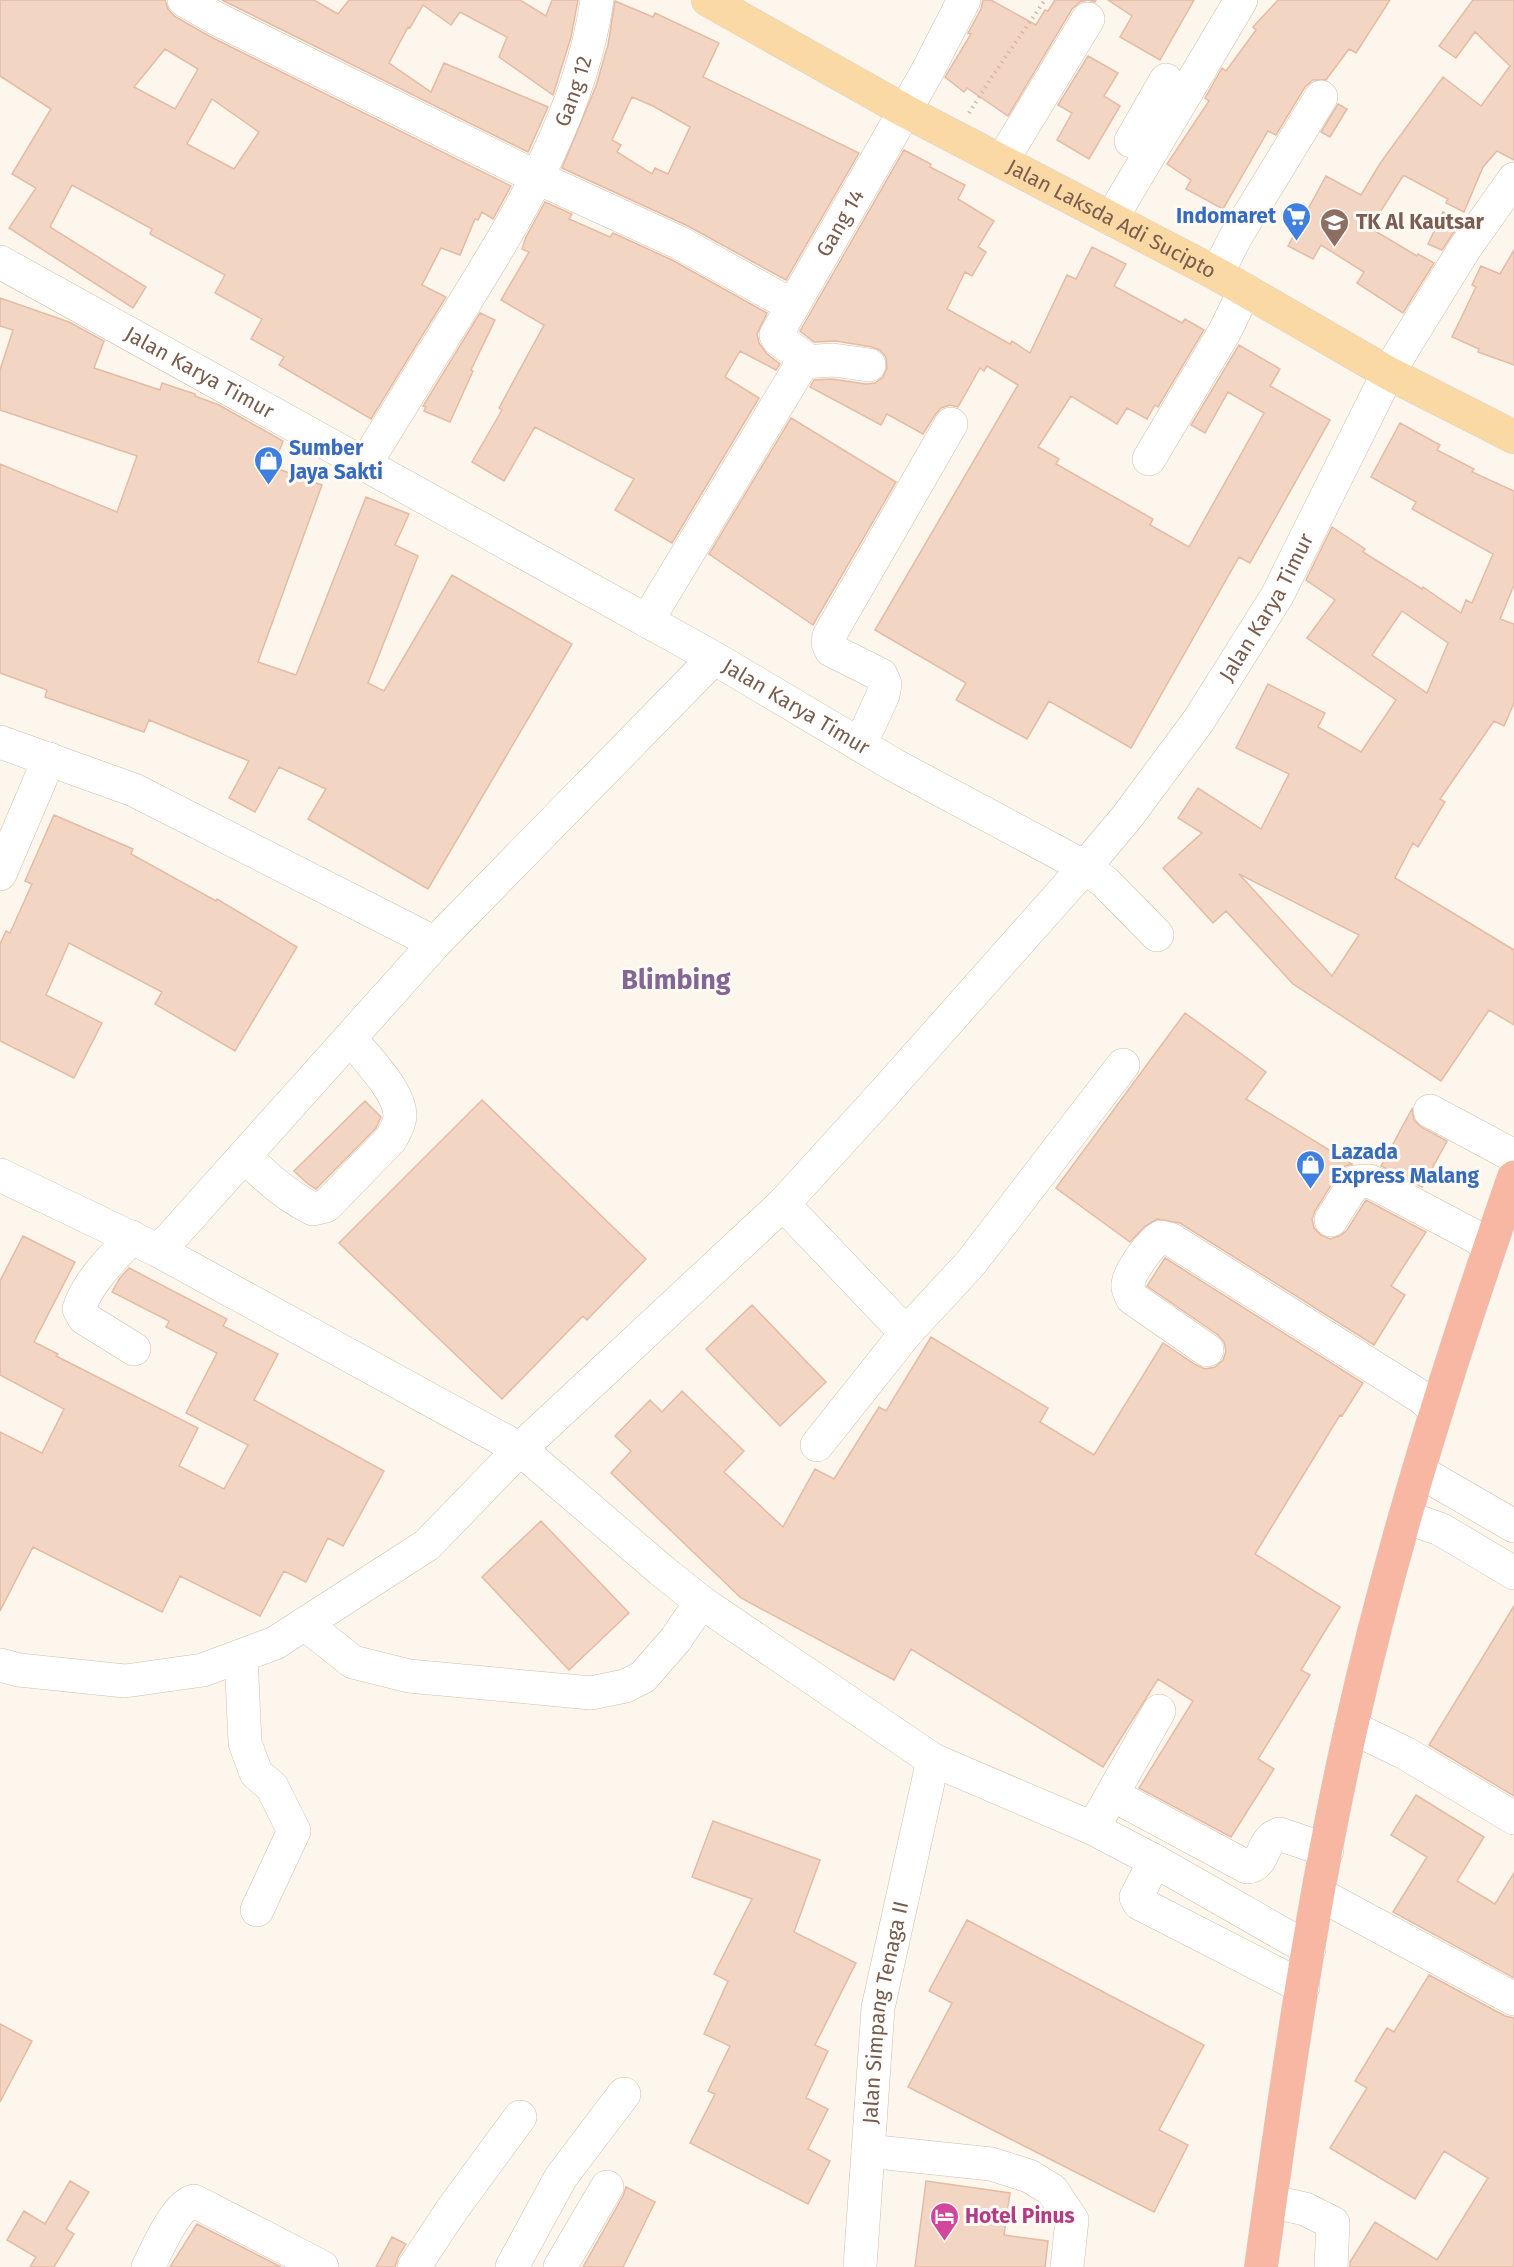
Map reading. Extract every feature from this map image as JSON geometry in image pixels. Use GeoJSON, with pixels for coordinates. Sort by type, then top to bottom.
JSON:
{"type":"FeatureCollection","features":[{"type":"Feature","properties":{"kind":"highway"},"geometry":{"type":"LineString","coordinates":[[1261,2267],[1309,1949],[1351,1727],[1435,1410],[1514,1177]]}},
{"type":"Feature","properties":{"kind":"main road","name":"Jalan Laksda Adi Sucipto"},"geometry":{"type":"LineString","coordinates":[[708,0],[739,8],[905,111],[1217,274],[1388,373],[1514,437]]}},
{"type":"Feature","properties":{"kind":"street"},"geometry":{"type":"LineString","coordinates":[[184,0],[224,10],[538,178],[680,243],[794,306]]}},
{"type":"Feature","properties":{"kind":"street","name":"Gang 12"},"geometry":{"type":"LineString","coordinates":[[365,464],[485,270],[538,178],[581,73],[597,0]]}},
{"type":"Feature","properties":{"kind":"street","name":"Gang 14"},"geometry":{"type":"LineString","coordinates":[[802,362],[802,356],[777,339],[776,335],[905,111],[964,0]]}},
{"type":"Feature","properties":{"kind":"street"},"geometry":{"type":"LineString","coordinates":[[1102,213],[1241,0]]}},
{"type":"Feature","properties":{"kind":"street"},"geometry":{"type":"LineString","coordinates":[[1002,161],[1089,20]]}},
{"type":"Feature","properties":{"kind":"street"},"geometry":{"type":"LineString","coordinates":[[1102,213],[1166,80]]}},
{"type":"Feature","properties":{"kind":"street"},"geometry":{"type":"LineString","coordinates":[[1217,274],[1235,238],[1321,97]]}},
{"type":"Feature","properties":{"kind":"street","name":"Jalan Karya Timur"},"geometry":{"type":"LineString","coordinates":[[0,262],[714,658],[860,745],[1023,836],[1085,867],[1127,817],[1199,720],[1276,596],[1388,373],[1465,248],[1512,184]]}},
{"type":"Feature","properties":{"kind":"street"},"geometry":{"type":"LineString","coordinates":[[1149,459],[1225,331],[1245,290]]}},
{"type":"Feature","properties":{"kind":"street"},"geometry":{"type":"LineString","coordinates":[[647,621],[680,570],[802,362],[833,360],[869,365]]}},
{"type":"Feature","properties":{"kind":"street"},"geometry":{"type":"LineString","coordinates":[[860,745],[883,695],[885,684],[881,675],[831,650],[828,643],[829,636],[951,424]]}},
{"type":"Feature","properties":{"kind":"street"},"geometry":{"type":"LineString","coordinates":[[134,1348],[84,1318],[79,1309],[102,1270],[146,1244],[245,1156],[435,943],[714,658]]}},
{"type":"Feature","properties":{"kind":"street"},"geometry":{"type":"LineString","coordinates":[[0,742],[134,790],[435,943]]}},
{"type":"Feature","properties":{"kind":"street"},"geometry":{"type":"LineString","coordinates":[[0,874],[50,759]]}},
{"type":"Feature","properties":{"kind":"street"},"geometry":{"type":"LineString","coordinates":[[0,1665],[19,1670],[125,1681],[202,1670],[275,1643],[427,1545],[520,1449],[783,1204],[1085,867],[1105,882],[1158,935]]}},
{"type":"Feature","properties":{"kind":"street"},"geometry":{"type":"LineString","coordinates":[[245,1156],[297,1201],[313,1209],[326,1206],[392,1139],[399,1125],[400,1114],[397,1098],[350,1038]]}},
{"type":"Feature","properties":{"kind":"street"},"geometry":{"type":"LineString","coordinates":[[817,1445],[906,1332],[970,1264],[1123,1065]]}},
{"type":"Feature","properties":{"kind":"street"},"geometry":{"type":"LineString","coordinates":[[1430,1111],[1506,1149],[1514,1156]]}},
{"type":"Feature","properties":{"kind":"street"},"geometry":{"type":"LineString","coordinates":[[0,1175],[146,1244],[520,1449],[701,1602],[933,1760],[1092,1828],[1155,1861],[1309,1949]]}},
{"type":"Feature","properties":{"kind":"street"},"geometry":{"type":"LineString","coordinates":[[1331,1220],[1355,1182],[1370,1181],[1478,1238],[1489,1250]]}},
{"type":"Feature","properties":{"kind":"street"},"geometry":{"type":"LineString","coordinates":[[783,1204],[906,1332]]}},
{"type":"Feature","properties":{"kind":"street"},"geometry":{"type":"LineString","coordinates":[[1207,1350],[1132,1298],[1127,1287],[1130,1276],[1153,1241],[1161,1237],[1170,1239],[1421,1397],[1435,1410]]}},
{"type":"Feature","properties":{"kind":"street"},"geometry":{"type":"LineString","coordinates":[[1419,1471],[1514,1526]]}},
{"type":"Feature","properties":{"kind":"street"},"geometry":{"type":"LineString","coordinates":[[1405,1517],[1440,1529],[1514,1573]]}},
{"type":"Feature","properties":{"kind":"street"},"geometry":{"type":"LineString","coordinates":[[305,1624],[353,1662],[409,1676],[591,1693],[625,1686],[643,1677],[676,1639],[701,1602]]}},
{"type":"Feature","properties":{"kind":"street"},"geometry":{"type":"LineString","coordinates":[[241,1656],[245,1743],[256,1773],[272,1787],[294,1831],[257,1910]]}},
{"type":"Feature","properties":{"kind":"street"},"geometry":{"type":"LineString","coordinates":[[1092,1828],[1113,1795],[1159,1711]]}},
{"type":"Feature","properties":{"kind":"street"},"geometry":{"type":"LineString","coordinates":[[1351,1727],[1406,1754],[1514,1818]]}},
{"type":"Feature","properties":{"kind":"street","name":"Jalan Simpang Tenaga II"},"geometry":{"type":"LineString","coordinates":[[860,2267],[878,2008],[933,1760]]}},
{"type":"Feature","properties":{"kind":"street"},"geometry":{"type":"LineString","coordinates":[[1113,1795],[1247,1867],[1258,1862],[1269,1840],[1279,1833],[1327,1850]]}},
{"type":"Feature","properties":{"kind":"street"},"geometry":{"type":"LineString","coordinates":[[1155,1861],[1136,1897],[1138,1903],[1303,1987]]}},
{"type":"Feature","properties":{"kind":"street"},"geometry":{"type":"LineString","coordinates":[[1319,1894],[1514,1999]]}},
{"type":"Feature","properties":{"kind":"street"},"geometry":{"type":"LineString","coordinates":[[512,2267],[561,2177],[624,2094]]}},
{"type":"Feature","properties":{"kind":"street"},"geometry":{"type":"LineString","coordinates":[[414,2267],[451,2211],[520,2117]]}},
{"type":"Feature","properties":{"kind":"street"},"geometry":{"type":"LineString","coordinates":[[868,2151],[991,2164],[1029,2176],[1052,2190],[1072,2220],[1067,2267]]}},
{"type":"Feature","properties":{"kind":"street"},"geometry":{"type":"LineString","coordinates":[[560,2267],[607,2187]]}},
{"type":"Feature","properties":{"kind":"street"},"geometry":{"type":"LineString","coordinates":[[148,2267],[175,2218],[187,2203],[194,2201],[322,2267]]}},
{"type":"Feature","properties":{"kind":"street"},"geometry":{"type":"LineString","coordinates":[[1270,2201],[1305,2209],[1334,2223],[1331,2267]]}},
{"type":"Feature","properties":{"kind":"path"},"geometry":{"type":"LineString","coordinates":[[954,137],[991,78],[1045,0]]}},
{"type":"Feature","properties":{"kind":"building"},"geometry":{"type":"Polygon","coordinates":[[[0,0],[165,0],[174,16],[209,36],[511,186],[493,219],[482,212],[478,220],[475,219],[460,255],[441,248],[422,285],[446,297],[371,419],[279,365],[284,357],[251,339],[262,319],[215,293],[225,275],[150,234],[152,229],[72,185],[50,227],[146,287],[133,308],[9,228],[36,188],[12,174],[51,109],[0,76],[0,0]],[[165,49],[134,87],[175,109],[198,69],[165,49]],[[212,99],[187,144],[234,169],[259,132],[212,99]]]}},
{"type":"Feature","properties":{"kind":"building"},"geometry":{"type":"Polygon","coordinates":[[[222,0],[314,0],[338,14],[349,0],[520,0],[546,16],[552,0],[578,0],[571,37],[553,95],[499,57],[507,37],[460,12],[451,25],[423,5],[410,28],[408,27],[389,63],[431,92],[444,63],[548,107],[528,152],[222,0]]]}},
{"type":"Feature","properties":{"kind":"building"},"geometry":{"type":"Polygon","coordinates":[[[983,0],[991,0],[1036,25],[1045,10],[1048,11],[1055,0],[1088,0],[1080,2],[1072,9],[1008,116],[967,88],[964,92],[945,77],[971,34],[968,33],[981,9],[983,0]]]}},
{"type":"Feature","properties":{"kind":"building"},"geometry":{"type":"Polygon","coordinates":[[[1108,0],[1194,0],[1160,60],[1120,37],[1132,16],[1108,0]]]}},
{"type":"Feature","properties":{"kind":"building"},"geometry":{"type":"Polygon","coordinates":[[[1278,0],[1390,0],[1356,53],[1349,49],[1326,80],[1313,80],[1305,87],[1276,135],[1268,131],[1223,209],[1186,189],[1191,180],[1167,164],[1209,101],[1205,98],[1222,68],[1226,71],[1256,30],[1253,27],[1278,0]]]}},
{"type":"Feature","properties":{"kind":"building"},"geometry":{"type":"Polygon","coordinates":[[[1473,0],[1514,0],[1514,160],[1497,151],[1483,167],[1464,212],[1446,203],[1448,199],[1403,176],[1370,228],[1417,256],[1418,254],[1434,263],[1403,313],[1357,283],[1364,272],[1321,245],[1313,259],[1288,246],[1326,176],[1361,195],[1381,162],[1443,77],[1481,106],[1510,66],[1475,32],[1456,58],[1439,46],[1473,0]]]}},
{"type":"Feature","properties":{"kind":"building"},"geometry":{"type":"Polygon","coordinates":[[[615,1],[653,17],[655,13],[719,43],[703,77],[859,153],[786,280],[688,226],[562,168],[596,86],[608,45],[615,1]],[[632,97],[612,140],[621,145],[617,152],[652,174],[655,168],[668,174],[690,127],[632,97]]]}},
{"type":"Feature","properties":{"kind":"building"},"geometry":{"type":"Polygon","coordinates":[[[1088,56],[1118,73],[1104,96],[1120,106],[1089,159],[1057,140],[1072,113],[1058,105],[1088,56]]]}},
{"type":"Feature","properties":{"kind":"building"},"geometry":{"type":"Polygon","coordinates":[[[1338,104],[1347,109],[1330,137],[1321,132],[1338,104]]]}},
{"type":"Feature","properties":{"kind":"building"},"geometry":{"type":"Polygon","coordinates":[[[904,150],[931,164],[930,167],[965,185],[958,199],[994,221],[978,247],[986,252],[972,276],[965,272],[947,309],[1010,344],[1012,341],[1030,353],[1067,275],[1076,279],[1092,247],[1126,264],[1114,286],[1182,323],[1185,319],[1204,330],[1158,407],[1155,405],[1147,419],[1127,408],[1117,424],[1071,396],[1038,447],[1059,459],[1056,464],[1153,519],[1150,525],[1189,547],[1264,413],[1228,392],[1205,433],[1191,425],[1239,345],[1280,369],[1270,386],[1330,420],[1250,563],[1239,557],[1131,748],[1049,701],[1027,739],[956,700],[966,683],[875,630],[1018,385],[987,366],[984,371],[980,368],[958,407],[950,405],[941,408],[923,434],[887,414],[881,425],[810,387],[814,380],[832,379],[866,384],[875,383],[883,377],[887,368],[886,357],[880,350],[836,341],[814,342],[800,331],[904,150]]]}},
{"type":"Feature","properties":{"kind":"building"},"geometry":{"type":"Polygon","coordinates":[[[545,202],[572,214],[569,219],[610,237],[613,233],[672,260],[767,313],[757,334],[759,343],[767,354],[780,364],[776,370],[740,351],[725,377],[759,398],[672,543],[615,510],[634,479],[535,427],[504,481],[472,462],[502,410],[499,408],[544,325],[501,300],[529,252],[522,249],[545,202]]]}},
{"type":"Feature","properties":{"kind":"building"},"geometry":{"type":"Polygon","coordinates":[[[1443,212],[1462,220],[1442,250],[1428,244],[1443,212]]]}},
{"type":"Feature","properties":{"kind":"building"},"geometry":{"type":"Polygon","coordinates":[[[1514,250],[1514,365],[1478,352],[1479,349],[1452,337],[1476,287],[1472,285],[1481,266],[1500,274],[1514,250]]]}},
{"type":"Feature","properties":{"kind":"building"},"geometry":{"type":"Polygon","coordinates":[[[0,298],[69,322],[104,341],[94,368],[160,390],[162,383],[195,394],[283,441],[273,467],[322,485],[258,662],[296,675],[366,497],[409,514],[395,545],[418,556],[368,683],[384,691],[452,575],[572,644],[428,889],[308,819],[326,789],[279,767],[255,812],[229,798],[249,761],[149,720],[144,732],[45,697],[47,690],[0,673],[0,464],[117,512],[137,456],[0,410],[0,370],[13,330],[0,326],[0,298]]]}},
{"type":"Feature","properties":{"kind":"building"},"geometry":{"type":"Polygon","coordinates":[[[480,313],[495,320],[450,422],[424,411],[426,407],[423,406],[480,313]]]}},
{"type":"Feature","properties":{"kind":"building"},"geometry":{"type":"Polygon","coordinates":[[[791,418],[896,482],[813,625],[709,554],[791,418]]]}},
{"type":"Feature","properties":{"kind":"building"},"geometry":{"type":"Polygon","coordinates":[[[1400,423],[1440,445],[1437,450],[1474,469],[1472,472],[1514,491],[1514,585],[1500,619],[1514,624],[1514,703],[1504,726],[1494,721],[1440,799],[1445,802],[1418,847],[1413,843],[1395,878],[1514,950],[1514,1025],[1489,1010],[1441,1081],[1293,984],[1226,911],[1213,923],[1163,868],[1202,833],[1178,818],[1198,788],[1261,829],[1289,774],[1236,748],[1268,684],[1325,713],[1318,727],[1361,752],[1396,700],[1307,638],[1335,600],[1306,580],[1332,527],[1365,549],[1363,552],[1422,589],[1423,587],[1461,613],[1466,600],[1472,603],[1493,554],[1412,509],[1416,502],[1371,477],[1400,423]],[[1402,611],[1372,655],[1427,693],[1448,643],[1402,611]],[[1239,874],[1332,976],[1359,935],[1239,874]]]}},
{"type":"Feature","properties":{"kind":"building"},"geometry":{"type":"Polygon","coordinates":[[[54,815],[133,849],[131,854],[216,901],[217,899],[297,947],[235,1051],[155,1004],[162,992],[69,943],[46,995],[102,1023],[74,1078],[0,1041],[0,944],[6,931],[10,933],[32,884],[25,881],[54,815]]]}},
{"type":"Feature","properties":{"kind":"building"},"geometry":{"type":"Polygon","coordinates":[[[1185,1013],[1266,1072],[1246,1099],[1352,1164],[1345,1166],[1339,1172],[1315,1211],[1312,1219],[1314,1228],[1321,1235],[1330,1239],[1340,1236],[1347,1230],[1366,1200],[1426,1232],[1391,1286],[1405,1295],[1374,1345],[1180,1223],[1157,1219],[1144,1227],[1130,1242],[1056,1188],[1185,1013]]]}},
{"type":"Feature","properties":{"kind":"building"},"geometry":{"type":"Polygon","coordinates":[[[482,1100],[646,1259],[587,1320],[583,1316],[502,1399],[339,1243],[482,1100]]]}},
{"type":"Feature","properties":{"kind":"building"},"geometry":{"type":"Polygon","coordinates":[[[365,1101],[381,1117],[376,1128],[316,1189],[294,1171],[365,1101]]]}},
{"type":"Feature","properties":{"kind":"building"},"geometry":{"type":"Polygon","coordinates":[[[1412,1109],[1414,1120],[1421,1127],[1447,1141],[1422,1187],[1381,1166],[1412,1109]]]}},
{"type":"Feature","properties":{"kind":"building"},"geometry":{"type":"Polygon","coordinates":[[[23,1236],[75,1262],[34,1342],[58,1354],[56,1356],[198,1428],[179,1466],[224,1489],[248,1445],[186,1413],[217,1353],[166,1327],[169,1321],[112,1292],[129,1268],[227,1319],[223,1326],[278,1354],[254,1400],[384,1471],[343,1546],[328,1538],[306,1582],[284,1571],[260,1616],[180,1576],[162,1612],[33,1547],[0,1611],[0,1432],[42,1453],[64,1409],[0,1375],[0,1281],[23,1236]]]}},
{"type":"Feature","properties":{"kind":"building"},"geometry":{"type":"Polygon","coordinates":[[[1165,1258],[1363,1383],[1342,1416],[1340,1415],[1255,1554],[1340,1607],[1301,1670],[1310,1675],[1258,1759],[1274,1769],[1231,1837],[1139,1788],[1193,1701],[1158,1679],[1103,1767],[911,1649],[894,1680],[741,1598],[611,1473],[631,1451],[615,1436],[650,1400],[662,1412],[682,1391],[744,1451],[724,1472],[783,1527],[815,1469],[834,1479],[879,1407],[886,1411],[931,1337],[1048,1408],[1040,1422],[1094,1455],[1163,1343],[1205,1369],[1215,1367],[1223,1360],[1226,1351],[1224,1342],[1218,1335],[1147,1286],[1165,1258]]]}},
{"type":"Feature","properties":{"kind":"building"},"geometry":{"type":"Polygon","coordinates":[[[752,1305],[826,1382],[780,1426],[706,1349],[752,1305]]]}},
{"type":"Feature","properties":{"kind":"building"},"geometry":{"type":"Polygon","coordinates":[[[541,1521],[629,1613],[569,1670],[482,1577],[541,1521]]]}},
{"type":"Feature","properties":{"kind":"building"},"geometry":{"type":"Polygon","coordinates":[[[1514,1606],[1514,1796],[1429,1745],[1514,1606]]]}},
{"type":"Feature","properties":{"kind":"building"},"geometry":{"type":"Polygon","coordinates":[[[1416,1795],[1484,1837],[1457,1881],[1495,1904],[1514,1873],[1514,1978],[1393,1912],[1427,1857],[1391,1835],[1416,1795]]]}},
{"type":"Feature","properties":{"kind":"building"},"geometry":{"type":"Polygon","coordinates":[[[713,1821],[820,1860],[794,1932],[856,1963],[815,2045],[828,2051],[806,2098],[828,2109],[808,2149],[830,2161],[808,2204],[690,2143],[715,2094],[708,2091],[730,2046],[704,2034],[728,1981],[714,1974],[752,1899],[692,1877],[713,1821]]]}},
{"type":"Feature","properties":{"kind":"building"},"geometry":{"type":"Polygon","coordinates":[[[967,1920],[1204,2045],[1159,2130],[1188,2145],[1154,2212],[908,2087],[952,2003],[929,1991],[967,1920]]]}},
{"type":"Feature","properties":{"kind":"building"},"geometry":{"type":"Polygon","coordinates":[[[1429,1975],[1505,2016],[1514,2018],[1514,2267],[1350,2267],[1350,2262],[1375,2222],[1437,2260],[1488,2178],[1444,2151],[1415,2199],[1330,2148],[1367,2088],[1355,2081],[1387,2028],[1394,2032],[1429,1975]]]}},
{"type":"Feature","properties":{"kind":"building"},"geometry":{"type":"Polygon","coordinates":[[[0,2024],[32,2041],[0,2102],[0,2024]]]}},
{"type":"Feature","properties":{"kind":"building"},"geometry":{"type":"Polygon","coordinates":[[[70,2181],[89,2192],[66,2229],[74,2234],[54,2267],[30,2267],[36,2257],[7,2240],[24,2211],[45,2224],[70,2181]]]}},
{"type":"Feature","properties":{"kind":"building"},"geometry":{"type":"Polygon","coordinates":[[[926,2181],[1010,2193],[1004,2235],[1048,2241],[1045,2267],[915,2267],[926,2181]]]}},
{"type":"Feature","properties":{"kind":"building"},"geometry":{"type":"Polygon","coordinates":[[[626,2187],[655,2202],[623,2267],[583,2267],[623,2196],[626,2187]]]}},
{"type":"Feature","properties":{"kind":"building"},"geometry":{"type":"Polygon","coordinates":[[[197,2224],[281,2267],[170,2267],[197,2224]]]}},
{"type":"Feature","properties":{"kind":"building"},"geometry":{"type":"Polygon","coordinates":[[[392,2237],[406,2244],[395,2267],[376,2267],[392,2237]]]}},
{"type":"Feature","properties":{"kind":"place","name":"Indomaret"},"geometry":{"type":"Point","coordinates":[1297,242]}},
{"type":"Feature","properties":{"kind":"place","name":"TK Al Kautsar"},"geometry":{"type":"Point","coordinates":[1335,248]}},
{"type":"Feature","properties":{"kind":"place","name":"Sumber Jaya Sakti"},"geometry":{"type":"Point","coordinates":[268,486]}},
{"type":"Feature","properties":{"kind":"place","name":"Lazada Express Malang"},"geometry":{"type":"Point","coordinates":[1310,1190]}},
{"type":"Feature","properties":{"kind":"place","name":"Hotel Pinus"},"geometry":{"type":"Point","coordinates":[944,2242]}},
{"type":"Feature","properties":{"kind":"district","name":"Blimbing"},"geometry":{"type":"Point","coordinates":[676,980]}}]}
